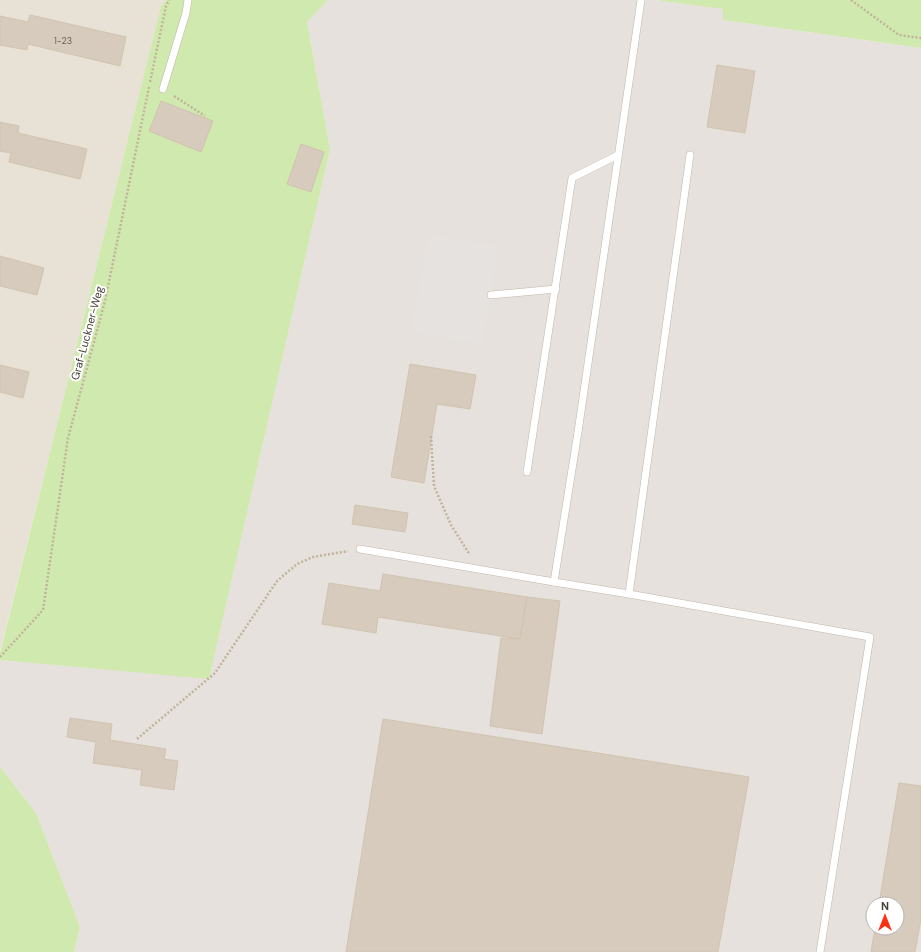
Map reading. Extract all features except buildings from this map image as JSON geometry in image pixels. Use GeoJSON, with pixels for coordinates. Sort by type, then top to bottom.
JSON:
{"type":"FeatureCollection","features":[{"type":"Feature","properties":{"kind":"lane"},"geometry":{"type":"LineString","coordinates":[[163,89],[186,13],[188,0]]}},
{"type":"Feature","properties":{"kind":"lane"},"geometry":{"type":"LineString","coordinates":[[554,582],[578,432],[641,0]]}},
{"type":"Feature","properties":{"kind":"lane"},"geometry":{"type":"LineString","coordinates":[[527,472],[572,178],[618,155]]}},
{"type":"Feature","properties":{"kind":"lane"},"geometry":{"type":"LineString","coordinates":[[629,594],[690,155]]}},
{"type":"Feature","properties":{"kind":"lane"},"geometry":{"type":"LineString","coordinates":[[491,295],[556,288]]}},
{"type":"Feature","properties":{"kind":"lane"},"geometry":{"type":"LineString","coordinates":[[360,549],[629,594],[870,637],[820,952]]}},
{"type":"Feature","properties":{"kind":"path","name":"Graf-Luckner-Weg"},"geometry":{"type":"LineString","coordinates":[[0,657],[43,610],[68,438],[105,301],[166,6],[169,0]]}},
{"type":"Feature","properties":{"kind":"path"},"geometry":{"type":"LineString","coordinates":[[851,0],[899,35],[921,38]]}},
{"type":"Feature","properties":{"kind":"path"},"geometry":{"type":"LineString","coordinates":[[163,89],[205,116]]}},
{"type":"Feature","properties":{"kind":"path"},"geometry":{"type":"LineString","coordinates":[[432,436],[434,486],[451,524],[480,570]]}},
{"type":"Feature","properties":{"kind":"path"},"geometry":{"type":"LineString","coordinates":[[138,739],[215,673],[277,581],[298,564],[313,557],[360,549]]}},
{"type":"Feature","properties":{"kind":"shaded area"},"geometry":{"type":"Polygon","coordinates":[[[0,0],[166,0],[161,6],[0,651],[0,0]]]}},
{"type":"Feature","properties":{"kind":"shaded area"},"geometry":{"type":"Polygon","coordinates":[[[328,0],[655,0],[724,9],[724,20],[921,48],[921,952],[74,952],[80,927],[36,813],[0,767],[0,660],[209,678],[330,149],[307,22],[328,0]]]}},
{"type":"Feature","properties":{"kind":"shaded area"},"geometry":{"type":"Polygon","coordinates":[[[428,234],[499,246],[482,344],[411,332],[428,234]]]}},
{"type":"Feature","properties":{"kind":"green space"},"geometry":{"type":"Polygon","coordinates":[[[166,0],[328,0],[307,22],[330,149],[209,679],[0,660],[0,653],[161,6],[166,0]]]}},
{"type":"Feature","properties":{"kind":"green space"},"geometry":{"type":"Polygon","coordinates":[[[655,0],[921,0],[921,48],[723,20],[723,9],[655,0]]]}},
{"type":"Feature","properties":{"kind":"green space"},"geometry":{"type":"Polygon","coordinates":[[[0,767],[36,813],[80,927],[74,952],[0,952],[0,767]]]}}]}
